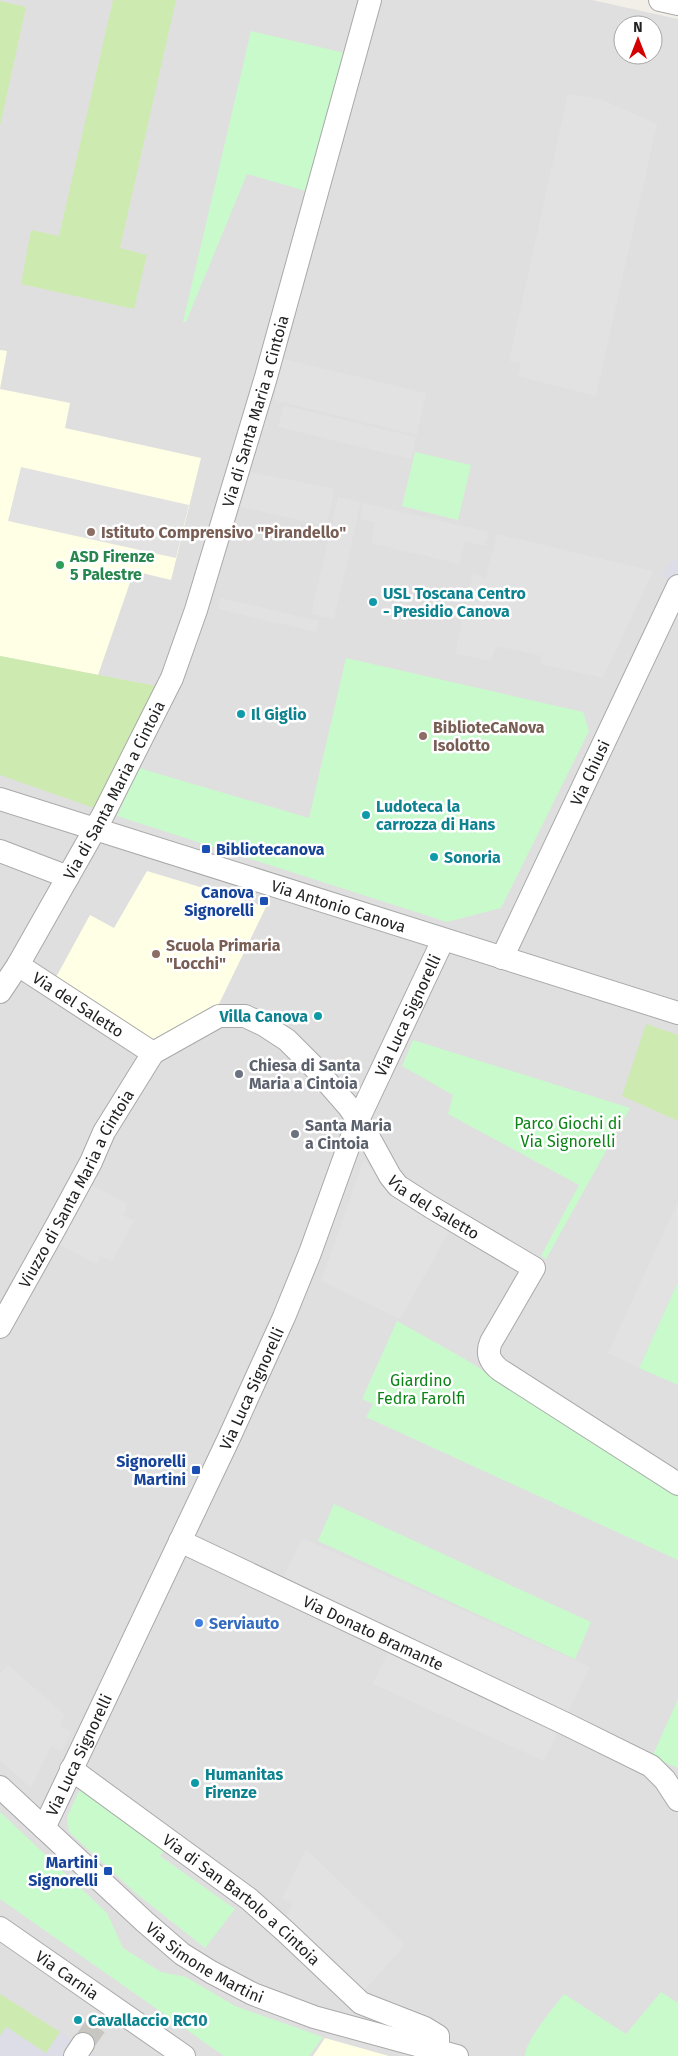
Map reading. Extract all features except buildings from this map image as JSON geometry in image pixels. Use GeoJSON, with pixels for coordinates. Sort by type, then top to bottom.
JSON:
{"type":"FeatureCollection","features":[{"type":"Feature","properties":{"kind":"street","name":"Via di Santa Maria a Cintoia"},"geometry":{"type":"LineString","coordinates":[[0,992],[18,965],[95,830],[166,692],[196,610],[266,377],[370,0]]}},
{"type":"Feature","properties":{"kind":"street"},"geometry":{"type":"LineString","coordinates":[[660,0],[678,4]]}},
{"type":"Feature","properties":{"kind":"street","name":"Via Chiusi"},"geometry":{"type":"LineString","coordinates":[[502,958],[678,586]]}},
{"type":"Feature","properties":{"kind":"street","name":"Via Antonio Canova"},"geometry":{"type":"LineString","coordinates":[[0,799],[678,1013]]}},
{"type":"Feature","properties":{"kind":"street"},"geometry":{"type":"LineString","coordinates":[[0,851],[68,877]]}},
{"type":"Feature","properties":{"kind":"street","name":"Via Luca Signorelli"},"geometry":{"type":"LineString","coordinates":[[44,1828],[284,1317],[313,1245],[358,1120],[443,940]]}},
{"type":"Feature","properties":{"kind":"street","name":"Via del Saletto"},"geometry":{"type":"LineString","coordinates":[[18,965],[153,1053],[219,1016],[245,1016],[264,1025],[287,1040],[314,1067],[358,1120],[390,1176],[398,1186],[534,1268],[490,1342],[488,1355],[492,1362],[500,1370],[678,1484]]}},
{"type":"Feature","properties":{"kind":"street","name":"Viuzzo di Santa Maria a Cintoia"},"geometry":{"type":"LineString","coordinates":[[0,1327],[91,1162],[104,1132],[153,1053]]}},
{"type":"Feature","properties":{"kind":"street","name":"Via Donato Bramante"},"geometry":{"type":"LineString","coordinates":[[180,1541],[651,1766],[665,1780],[678,1800]]}},
{"type":"Feature","properties":{"kind":"street","name":"Via di San Bartolo a Cintoia"},"geometry":{"type":"LineString","coordinates":[[71,1769],[249,1899],[361,2003],[425,2028],[438,2036],[447,2053]]}},
{"type":"Feature","properties":{"kind":"street","name":"Via Simone Martini"},"geometry":{"type":"LineString","coordinates":[[0,1787],[182,1954],[234,1985],[273,2003],[314,2018],[447,2053]]}},
{"type":"Feature","properties":{"kind":"street","name":"Via Carnia"},"geometry":{"type":"LineString","coordinates":[[0,1928],[107,2011],[184,2056]]}},
{"type":"Feature","properties":{"kind":"shaded area"},"geometry":{"type":"Polygon","coordinates":[[[0,0],[592,0],[660,15],[613,15],[613,65],[663,65],[663,16],[678,19],[678,2056],[0,2056],[0,0]]]}},
{"type":"Feature","properties":{"kind":"shaded area"},"geometry":{"type":"Polygon","coordinates":[[[568,94],[603,100],[657,124],[596,396],[518,376],[521,363],[509,361],[568,94]]]}},
{"type":"Feature","properties":{"kind":"shaded area"},"geometry":{"type":"Polygon","coordinates":[[[0,350],[7,351],[0,389],[0,350]]]}},
{"type":"Feature","properties":{"kind":"shaded area"},"geometry":{"type":"Polygon","coordinates":[[[283,359],[426,393],[417,435],[274,400],[283,359]]]}},
{"type":"Feature","properties":{"kind":"shaded area","name":"Istituto Comprensivo \"Pirandello\""},"geometry":{"type":"Polygon","coordinates":[[[0,389],[70,403],[65,428],[201,458],[171,580],[134,571],[98,675],[0,656],[0,389]]]}},
{"type":"Feature","properties":{"kind":"shaded area"},"geometry":{"type":"Polygon","coordinates":[[[284,405],[416,437],[411,459],[278,427],[284,405]]]}},
{"type":"Feature","properties":{"kind":"shaded area"},"geometry":{"type":"Polygon","coordinates":[[[21,467],[189,505],[176,558],[8,521],[21,467]]]}},
{"type":"Feature","properties":{"kind":"shaded area"},"geometry":{"type":"Polygon","coordinates":[[[250,472],[335,489],[326,526],[241,507],[250,472]]]}},
{"type":"Feature","properties":{"kind":"shaded area"},"geometry":{"type":"Polygon","coordinates":[[[338,497],[361,502],[334,619],[311,614],[338,497]]]}},
{"type":"Feature","properties":{"kind":"shaded area"},"geometry":{"type":"Polygon","coordinates":[[[363,503],[489,532],[485,546],[465,541],[459,564],[371,543],[375,523],[360,519],[363,503]]]}},
{"type":"Feature","properties":{"kind":"shaded area"},"geometry":{"type":"Polygon","coordinates":[[[497,534],[653,571],[603,678],[540,664],[542,656],[496,646],[491,661],[455,654],[473,573],[486,578],[497,534]]]}},
{"type":"Feature","properties":{"kind":"shaded area"},"geometry":{"type":"Polygon","coordinates":[[[678,558],[678,582],[661,576],[665,567],[678,558]]]}},
{"type":"Feature","properties":{"kind":"shaded area"},"geometry":{"type":"Polygon","coordinates":[[[221,598],[319,621],[316,632],[218,609],[221,598]]]}},
{"type":"Feature","properties":{"kind":"shaded area","name":"Scuola Primaria \"Locchi\""},"geometry":{"type":"Polygon","coordinates":[[[147,871],[266,907],[217,1008],[154,1042],[55,979],[90,915],[114,928],[147,871]]]}},
{"type":"Feature","properties":{"kind":"shaded area"},"geometry":{"type":"Polygon","coordinates":[[[364,1160],[381,1181],[450,1230],[400,1319],[321,1281],[364,1160]]]}},
{"type":"Feature","properties":{"kind":"shaded area"},"geometry":{"type":"Polygon","coordinates":[[[88,1183],[128,1204],[123,1215],[134,1221],[112,1261],[101,1256],[96,1264],[56,1242],[65,1224],[70,1226],[81,1206],[76,1204],[88,1183]]]}},
{"type":"Feature","properties":{"kind":"shaded area"},"geometry":{"type":"Polygon","coordinates":[[[678,1202],[678,1280],[639,1368],[608,1353],[678,1202]]]}},
{"type":"Feature","properties":{"kind":"shaded area"},"geometry":{"type":"Polygon","coordinates":[[[302,1538],[590,1667],[544,1761],[373,1684],[396,1634],[282,1581],[302,1538]]]}},
{"type":"Feature","properties":{"kind":"shaded area"},"geometry":{"type":"Polygon","coordinates":[[[8,1665],[65,1715],[60,1726],[71,1732],[62,1751],[51,1746],[31,1788],[0,1760],[0,1674],[8,1665]]]}},
{"type":"Feature","properties":{"kind":"shaded area"},"geometry":{"type":"Polygon","coordinates":[[[306,1849],[405,1945],[363,1992],[285,1919],[292,1904],[282,1899],[306,1849]]]}},
{"type":"Feature","properties":{"kind":"shaded area"},"geometry":{"type":"Polygon","coordinates":[[[6,2027],[46,2053],[60,2032],[95,2056],[0,2056],[0,2036],[6,2027]]]}},
{"type":"Feature","properties":{"kind":"shaded area"},"geometry":{"type":"Polygon","coordinates":[[[325,2038],[389,2056],[313,2056],[325,2038]]]}},
{"type":"Feature","properties":{"kind":"green space"},"geometry":{"type":"Polygon","coordinates":[[[113,0],[176,0],[120,248],[147,255],[134,309],[21,284],[31,230],[59,236],[113,0]]]}},
{"type":"Feature","properties":{"kind":"green space"},"geometry":{"type":"Polygon","coordinates":[[[0,1],[26,7],[0,126],[0,1]]]}},
{"type":"Feature","properties":{"kind":"green space"},"geometry":{"type":"Polygon","coordinates":[[[251,31],[345,53],[306,191],[247,174],[186,322],[183,322],[251,31]]]}},
{"type":"Feature","properties":{"kind":"green space"},"geometry":{"type":"Polygon","coordinates":[[[415,452],[471,465],[458,520],[402,506],[415,452]]]}},
{"type":"Feature","properties":{"kind":"green space"},"geometry":{"type":"Polygon","coordinates":[[[0,656],[156,686],[94,808],[0,775],[0,656]]]}},
{"type":"Feature","properties":{"kind":"green space"},"geometry":{"type":"Polygon","coordinates":[[[346,658],[583,712],[589,731],[501,908],[447,922],[117,816],[139,768],[309,818],[346,658]]]}},
{"type":"Feature","properties":{"kind":"green space"},"geometry":{"type":"Polygon","coordinates":[[[646,1024],[678,1035],[678,1121],[622,1096],[646,1024]]]}},
{"type":"Feature","properties":{"kind":"green space","name":"Parco Giochi di Via Signorelli"},"geometry":{"type":"Polygon","coordinates":[[[413,1040],[630,1108],[546,1259],[541,1256],[579,1185],[448,1114],[453,1095],[402,1066],[413,1040]]]}},
{"type":"Feature","properties":{"kind":"green space"},"geometry":{"type":"Polygon","coordinates":[[[678,1282],[678,1385],[639,1368],[678,1282]]]}},
{"type":"Feature","properties":{"kind":"green space","name":"Giardino Fedra Farolfi"},"geometry":{"type":"Polygon","coordinates":[[[397,1321],[463,1358],[678,1491],[678,1560],[366,1417],[373,1404],[362,1399],[397,1321]]]}},
{"type":"Feature","properties":{"kind":"green space"},"geometry":{"type":"Polygon","coordinates":[[[334,1504],[591,1622],[575,1659],[318,1541],[334,1504]]]}},
{"type":"Feature","properties":{"kind":"green space"},"geometry":{"type":"Polygon","coordinates":[[[678,1699],[678,1768],[652,1757],[678,1699]]]}},
{"type":"Feature","properties":{"kind":"green space"},"geometry":{"type":"Polygon","coordinates":[[[81,1787],[165,1849],[160,1856],[235,1909],[205,1948],[137,1894],[69,1832],[67,1817],[81,1787]]]}},
{"type":"Feature","properties":{"kind":"green space"},"geometry":{"type":"Polygon","coordinates":[[[0,1812],[107,1913],[123,1948],[161,1972],[186,1977],[235,2006],[323,2037],[309,2056],[224,2056],[0,1899],[0,1812]]]}},
{"type":"Feature","properties":{"kind":"green space"},"geometry":{"type":"Polygon","coordinates":[[[661,1992],[678,2003],[678,2056],[525,2056],[535,2033],[564,1994],[626,2034],[661,1992]]]}},
{"type":"Feature","properties":{"kind":"green space"},"geometry":{"type":"Polygon","coordinates":[[[0,1994],[60,2032],[46,2054],[7,2027],[0,2036],[0,1994]]]}},
{"type":"Feature","properties":{"kind":"tunnel"},"geometry":{"type":"LineString","coordinates":[[83,2044],[102,2017]]}},
{"type":"Feature","properties":{"kind":"place","name":"Istituto Comprensivo \"Pirandello\""},"geometry":{"type":"Point","coordinates":[91,532]}},
{"type":"Feature","properties":{"kind":"place","name":"ASD Firenze 5 Palestre"},"geometry":{"type":"Point","coordinates":[60,565]}},
{"type":"Feature","properties":{"kind":"place","name":"USL Toscana Centro - Presidio Canova"},"geometry":{"type":"Point","coordinates":[373,602]}},
{"type":"Feature","properties":{"kind":"place","name":"Il Giglio"},"geometry":{"type":"Point","coordinates":[241,714]}},
{"type":"Feature","properties":{"kind":"place","name":"BiblioteCaNova Isolotto"},"geometry":{"type":"Point","coordinates":[423,736]}},
{"type":"Feature","properties":{"kind":"place","name":"Ludoteca la carrozza di Hans"},"geometry":{"type":"Point","coordinates":[366,815]}},
{"type":"Feature","properties":{"kind":"place","name":"Bibliotecanova"},"geometry":{"type":"Point","coordinates":[206,849]}},
{"type":"Feature","properties":{"kind":"place","name":"Sonoria"},"geometry":{"type":"Point","coordinates":[434,857]}},
{"type":"Feature","properties":{"kind":"place","name":"Canova Signorelli"},"geometry":{"type":"Point","coordinates":[264,901]}},
{"type":"Feature","properties":{"kind":"place","name":"Scuola Primaria \"Locchi\""},"geometry":{"type":"Point","coordinates":[156,954]}},
{"type":"Feature","properties":{"kind":"place","name":"Villa Canova"},"geometry":{"type":"Point","coordinates":[318,1016]}},
{"type":"Feature","properties":{"kind":"place","name":"Chiesa di Santa Maria a Cintoia"},"geometry":{"type":"Point","coordinates":[239,1074]}},
{"type":"Feature","properties":{"kind":"place","name":"Santa Maria a Cintoia"},"geometry":{"type":"Point","coordinates":[295,1134]}},
{"type":"Feature","properties":{"kind":"place","name":"Signorelli Martini"},"geometry":{"type":"Point","coordinates":[196,1470]}},
{"type":"Feature","properties":{"kind":"place","name":"Serviauto"},"geometry":{"type":"Point","coordinates":[199,1623]}},
{"type":"Feature","properties":{"kind":"place","name":"Humanitas Firenze"},"geometry":{"type":"Point","coordinates":[195,1783]}},
{"type":"Feature","properties":{"kind":"place","name":"Martini Signorelli"},"geometry":{"type":"Point","coordinates":[108,1871]}},
{"type":"Feature","properties":{"kind":"place","name":"Cavallaccio RC10"},"geometry":{"type":"Point","coordinates":[78,2020]}}]}
